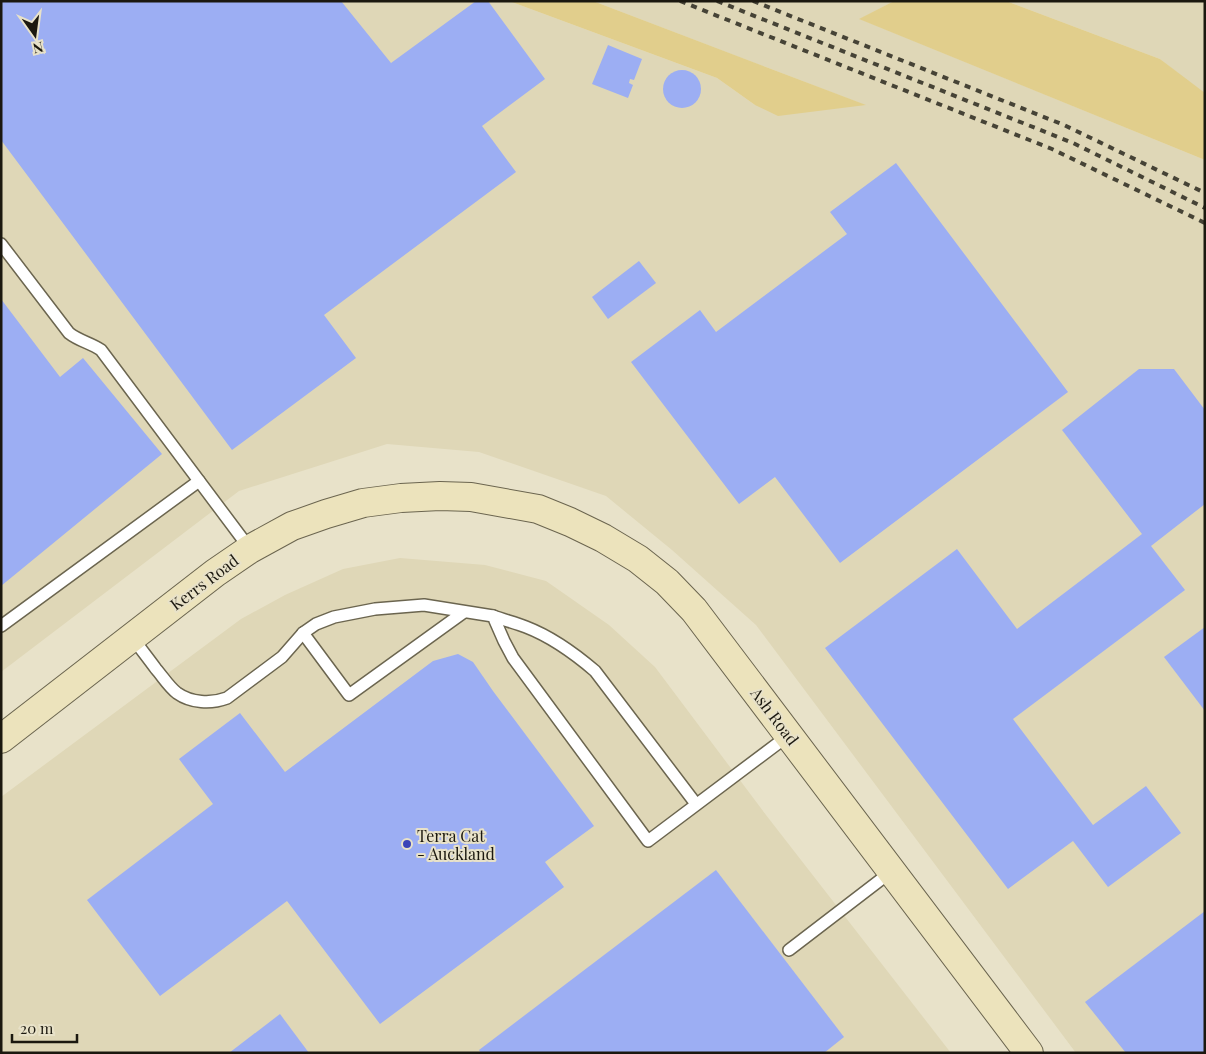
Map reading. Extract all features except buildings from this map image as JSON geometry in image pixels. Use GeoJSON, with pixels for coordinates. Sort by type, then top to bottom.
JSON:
{"type":"FeatureCollection","features":[{"type":"Feature","properties":{"kind":"main road","name":"Kerrs Road"},"geometry":{"type":"LineString","coordinates":[[1,738],[215,573],[250,549],[292,526],[363,503],[401,498],[440,496]]}},
{"type":"Feature","properties":{"kind":"main road","name":"Ash Road"},"geometry":{"type":"LineString","coordinates":[[440,496],[471,497],[538,510],[570,522],[603,538],[638,559],[667,582],[694,610],[1028,1053]]}},
{"type":"Feature","properties":{"kind":"lane"},"geometry":{"type":"LineString","coordinates":[[1,244],[66,331],[75,338],[94,345],[101,350],[250,549]]}},
{"type":"Feature","properties":{"kind":"lane"},"geometry":{"type":"LineString","coordinates":[[1,626],[199,481]]}},
{"type":"Feature","properties":{"kind":"lane"},"geometry":{"type":"LineString","coordinates":[[132,637],[177,693],[187,699],[208,702],[227,698],[282,657],[303,633],[316,624],[334,617],[375,609],[424,605],[493,616],[527,627],[558,642],[595,671],[696,804]]}},
{"type":"Feature","properties":{"kind":"lane"},"geometry":{"type":"LineString","coordinates":[[303,633],[349,695],[464,612]]}},
{"type":"Feature","properties":{"kind":"lane"},"geometry":{"type":"LineString","coordinates":[[493,616],[512,658],[648,841],[789,735]]}},
{"type":"Feature","properties":{"kind":"lane"},"geometry":{"type":"LineString","coordinates":[[789,950],[892,871]]}},
{"type":"Feature","properties":{"kind":"shaded area"},"geometry":{"type":"Polygon","coordinates":[[[1,1],[509,1],[717,78],[755,105],[865,105],[593,1],[894,1],[860,19],[1205,160],[1205,1053],[1076,1053],[756,625],[672,550],[606,496],[479,452],[387,444],[239,491],[1,672],[1,1]]]}},
{"type":"Feature","properties":{"kind":"shaded area"},"geometry":{"type":"Polygon","coordinates":[[[509,1],[593,1],[866,105],[778,116],[755,105],[717,78],[509,1]]]}},
{"type":"Feature","properties":{"kind":"shaded area"},"geometry":{"type":"Polygon","coordinates":[[[894,1],[1006,1],[1160,59],[1205,93],[1205,160],[859,19],[894,1]]]}},
{"type":"Feature","properties":{"kind":"shaded area"},"geometry":{"type":"Polygon","coordinates":[[[1006,1],[1205,1],[1205,95],[1160,59],[1006,1]]]}},
{"type":"Feature","properties":{"kind":"shaded area"},"geometry":{"type":"Polygon","coordinates":[[[400,558],[485,565],[546,581],[609,625],[655,667],[766,815],[951,1053],[1,1053],[1,797],[241,619],[285,595],[343,569],[400,558]]]}},
{"type":"Feature","properties":{"kind":"railway"},"geometry":{"type":"LineString","coordinates":[[680,1],[1052,149],[1205,223]]}},
{"type":"Feature","properties":{"kind":"railway"},"geometry":{"type":"LineString","coordinates":[[717,1],[1073,143],[1205,208]]}},
{"type":"Feature","properties":{"kind":"railway"},"geometry":{"type":"LineString","coordinates":[[753,1],[1064,125],[1205,193]]}},
{"type":"Feature","properties":{"kind":"place","name":"Terra Cat - Auckland"},"geometry":{"type":"Point","coordinates":[407,844]}}]}
